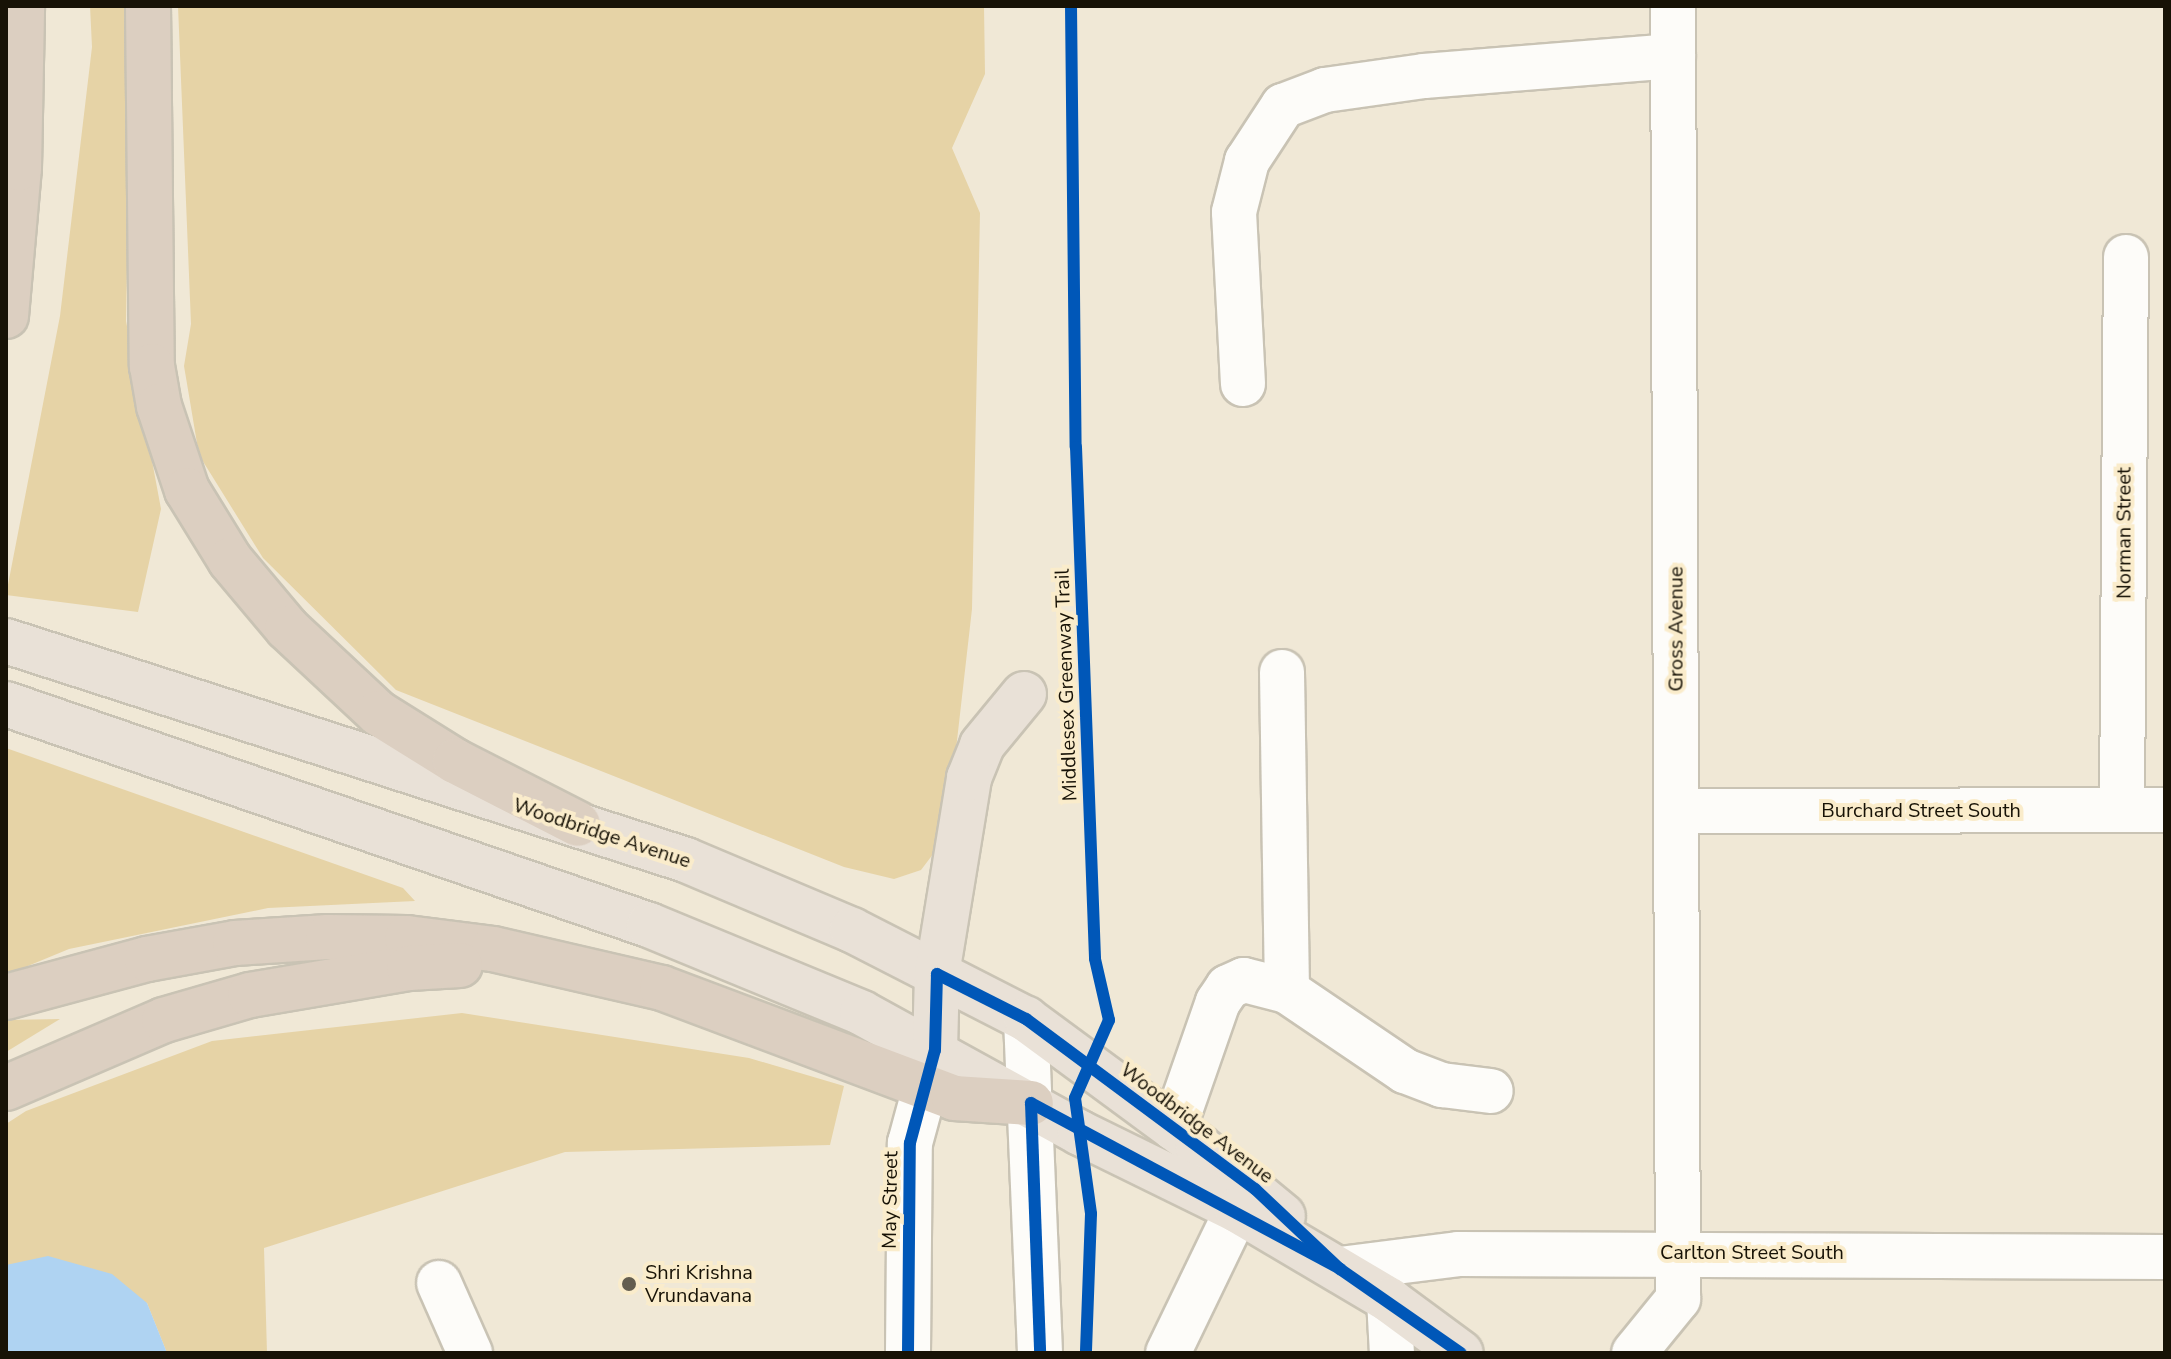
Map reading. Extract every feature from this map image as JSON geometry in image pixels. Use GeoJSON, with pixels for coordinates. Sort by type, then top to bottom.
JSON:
{"type":"FeatureCollection","features":[{"type":"Feature","properties":{"kind":"highway"},"geometry":{"type":"LineString","coordinates":[[148,6],[152,366],[159,406],[187,490],[230,560],[287,628],[378,713],[455,761],[578,824]]}},
{"type":"Feature","properties":{"kind":"highway"},"geometry":{"type":"LineString","coordinates":[[6,316],[19,168],[15,16]]}},
{"type":"Feature","properties":{"kind":"highway"},"geometry":{"type":"LineString","coordinates":[[6,997],[147,959],[235,943],[328,937],[407,938],[582,968],[930,1070],[954,1098],[1031,1103]]}},
{"type":"Feature","properties":{"kind":"highway"},"geometry":{"type":"LineString","coordinates":[[6,1088],[164,1020],[250,995],[409,968],[493,964],[582,968]]}},
{"type":"Feature","properties":{"kind":"main road","name":"Woodbridge Avenue"},"geometry":{"type":"LineString","coordinates":[[6,641],[578,824],[776,897],[1026,1019],[1255,1189],[1340,1269]]}},
{"type":"Feature","properties":{"kind":"main road"},"geometry":{"type":"LineString","coordinates":[[930,1070],[937,974],[969,778],[982,745],[1024,694]]}},
{"type":"Feature","properties":{"kind":"main road"},"geometry":{"type":"LineString","coordinates":[[6,704],[649,925],[862,1013],[930,1070]]}},
{"type":"Feature","properties":{"kind":"main road","name":"Woodbridge Avenue"},"geometry":{"type":"LineString","coordinates":[[1031,1103],[1080,1133],[1237,1210],[1340,1269],[1389,1300],[1461,1353]]}},
{"type":"Feature","properties":{"kind":"street","name":"Gross Avenue"},"geometry":{"type":"LineString","coordinates":[[1634,1353],[1678,1299],[1675,1251],[1677,811],[1673,6]]}},
{"type":"Feature","properties":{"kind":"street"},"geometry":{"type":"LineString","coordinates":[[1243,384],[1234,212],[1247,161],[1283,106],[1325,90],[1424,76],[1673,56]]}},
{"type":"Feature","properties":{"kind":"street","name":"Norman Street"},"geometry":{"type":"LineString","coordinates":[[2122,810],[2126,257]]}},
{"type":"Feature","properties":{"kind":"street"},"geometry":{"type":"LineString","coordinates":[[1282,672],[1287,991]]}},
{"type":"Feature","properties":{"kind":"street","name":"Burchard Street South"},"geometry":{"type":"LineString","coordinates":[[1677,811],[2165,810]]}},
{"type":"Feature","properties":{"kind":"street"},"geometry":{"type":"LineString","coordinates":[[1174,1128],[1218,1002],[1228,987],[1244,980],[1287,991],[1342,1034],[1405,1071],[1442,1085],[1491,1091]]}},
{"type":"Feature","properties":{"kind":"street"},"geometry":{"type":"LineString","coordinates":[[1026,1019],[1040,1353]]}},
{"type":"Feature","properties":{"kind":"street","name":"May Street"},"geometry":{"type":"LineString","coordinates":[[908,1353],[910,1143],[930,1070]]}},
{"type":"Feature","properties":{"kind":"street"},"geometry":{"type":"LineString","coordinates":[[1168,1353],[1237,1210]]}},
{"type":"Feature","properties":{"kind":"street","name":"Carlton Street South"},"geometry":{"type":"LineString","coordinates":[[1340,1269],[1458,1254],[1675,1251],[2165,1257]]}},
{"type":"Feature","properties":{"kind":"street"},"geometry":{"type":"LineString","coordinates":[[439,1283],[470,1353]]}},
{"type":"Feature","properties":{"kind":"street"},"geometry":{"type":"LineString","coordinates":[[1389,1300],[1392,1353]]}},
{"type":"Feature","properties":{"kind":"shaded area"},"geometry":{"type":"Polygon","coordinates":[[[90,6],[132,6],[126,321],[161,509],[138,612],[6,595],[60,316],[92,47],[90,6]]]}},
{"type":"Feature","properties":{"kind":"shaded area"},"geometry":{"type":"Polygon","coordinates":[[[178,6],[984,6],[985,74],[952,148],[980,213],[972,609],[946,837],[921,870],[894,879],[844,867],[396,690],[263,558],[199,455],[184,366],[191,324],[178,6]]]}},
{"type":"Feature","properties":{"kind":"shaded area"},"geometry":{"type":"Polygon","coordinates":[[[6,748],[403,888],[415,901],[268,908],[69,949],[6,975],[6,748]]]}},
{"type":"Feature","properties":{"kind":"shaded area"},"geometry":{"type":"Polygon","coordinates":[[[462,1013],[749,1058],[844,1086],[830,1145],[565,1152],[264,1248],[267,1353],[167,1353],[147,1303],[6,1265],[6,1124],[26,1111],[212,1041],[462,1013]]]}},
{"type":"Feature","properties":{"kind":"shaded area"},"geometry":{"type":"Polygon","coordinates":[[[60,1019],[6,1052],[6,1020],[60,1019]]]}},
{"type":"Feature","properties":{"kind":"water"},"geometry":{"type":"Polygon","coordinates":[[[48,1256],[112,1274],[147,1303],[167,1353],[6,1353],[6,1265],[48,1256]]]}},
{"type":"Feature","properties":{"kind":"cycle path","name":"Middlesex Greenway Trail"},"geometry":{"type":"LineString","coordinates":[[1071,6],[1076,447],[1095,959],[1109,1020],[1075,1098],[1091,1214],[1086,1353]]}},
{"type":"Feature","properties":{"kind":"cycle path"},"geometry":{"type":"LineString","coordinates":[[908,1353],[910,1143],[935,1050],[937,974],[1026,1019],[1255,1189],[1340,1269]]}},
{"type":"Feature","properties":{"kind":"cycle path"},"geometry":{"type":"LineString","coordinates":[[1031,1103],[1340,1269],[1461,1353]]}},
{"type":"Feature","properties":{"kind":"cycle path"},"geometry":{"type":"LineString","coordinates":[[1031,1103],[1040,1353]]}},
{"type":"Feature","properties":{"kind":"place","name":"Shri Krishna Vrundavana"},"geometry":{"type":"Point","coordinates":[629,1284]}}]}
